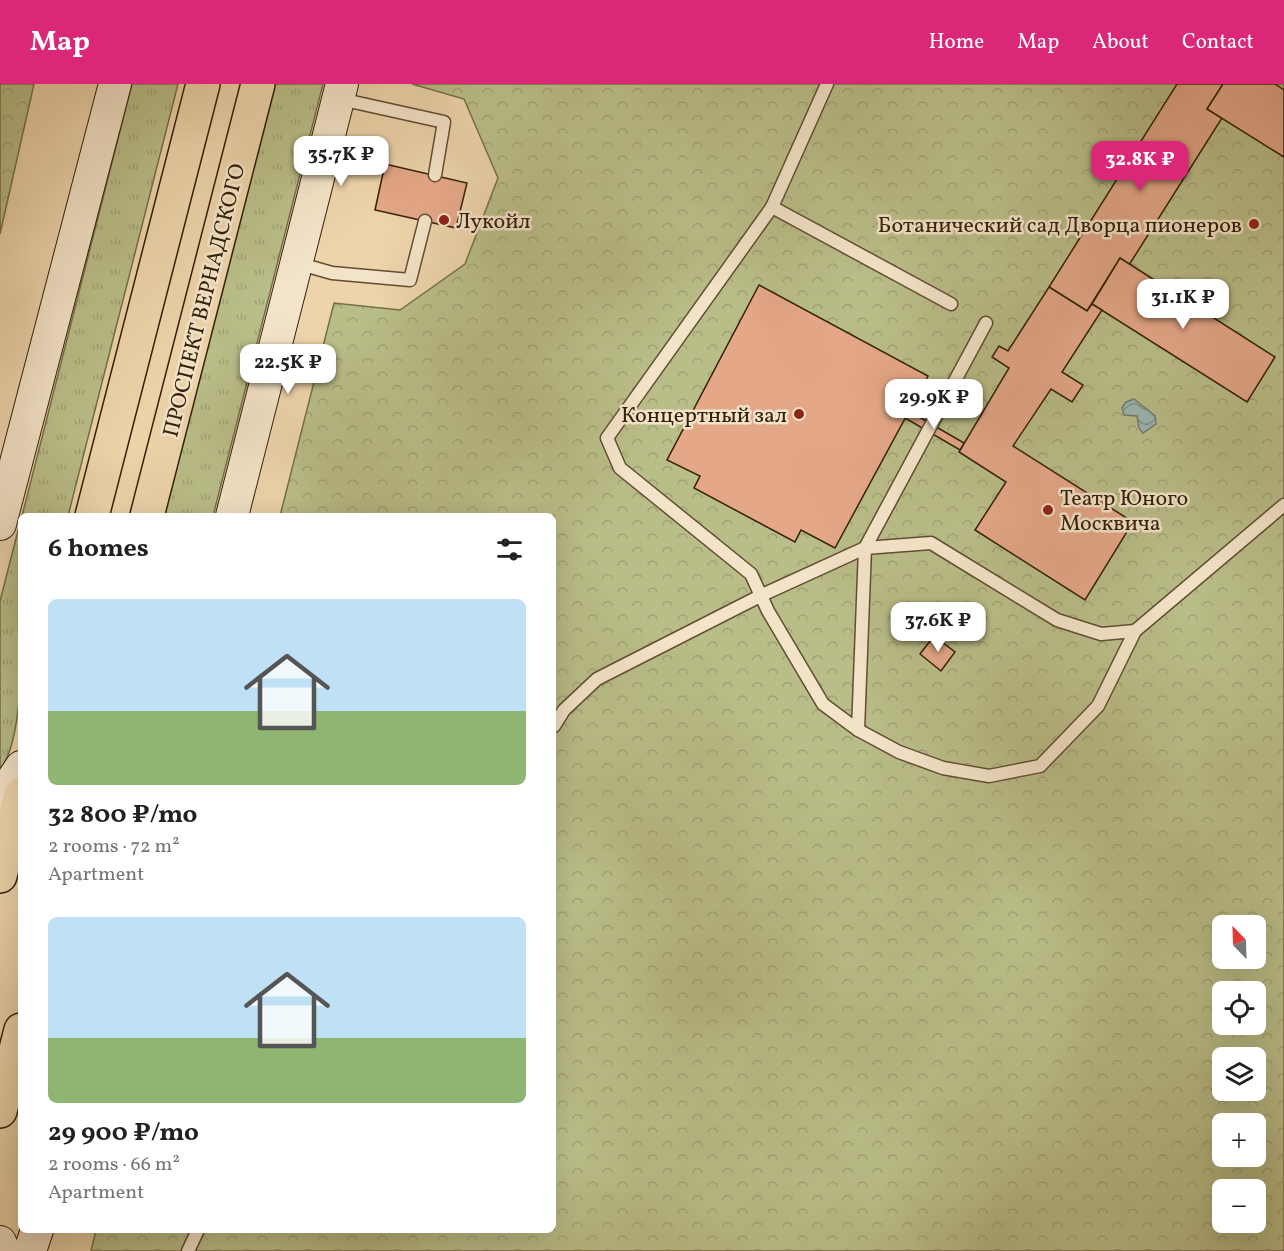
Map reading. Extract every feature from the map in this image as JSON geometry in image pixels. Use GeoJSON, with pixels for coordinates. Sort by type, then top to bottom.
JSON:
{"type":"FeatureCollection","features":[{"type":"Feature","properties":{"kind":"main road"},"geometry":{"type":"LineString","coordinates":[[0,524],[115,84]]}},
{"type":"Feature","properties":{"kind":"main road"},"geometry":{"type":"LineString","coordinates":[[93,513],[202,84]]}},
{"type":"Feature","properties":{"kind":"main road","name":"ПРОСПЕКТ ВЕРНАДСКОГО"},"geometry":{"type":"LineString","coordinates":[[148,513],[258,84]]}},
{"type":"Feature","properties":{"kind":"main road"},"geometry":{"type":"LineString","coordinates":[[233,513],[340,91]]}},
{"type":"Feature","properties":{"kind":"main road"},"geometry":{"type":"LineString","coordinates":[[0,779],[18,763]]}},
{"type":"Feature","properties":{"kind":"main road"},"geometry":{"type":"LineString","coordinates":[[0,799],[18,772]]}},
{"type":"Feature","properties":{"kind":"main road"},"geometry":{"type":"LineString","coordinates":[[0,876],[18,806]]}},
{"type":"Feature","properties":{"kind":"main road"},"geometry":{"type":"LineString","coordinates":[[0,1112],[18,1042]]}},
{"type":"Feature","properties":{"kind":"main road"},"geometry":{"type":"LineString","coordinates":[[30,1251],[36,1233]]}},
{"type":"Feature","properties":{"kind":"main road"},"geometry":{"type":"LineString","coordinates":[[0,1242],[4,1251]]}},
{"type":"Feature","properties":{"kind":"lane"},"geometry":{"type":"LineString","coordinates":[[827,84],[772,207],[607,438],[620,468],[751,574],[823,704],[858,730],[898,752],[943,768],[989,776],[1040,766],[1098,706],[1135,631],[1284,505]]}},
{"type":"Feature","properties":{"kind":"lane"},"geometry":{"type":"LineString","coordinates":[[340,91],[375,105],[444,122],[435,176]]}},
{"type":"Feature","properties":{"kind":"lane"},"geometry":{"type":"LineString","coordinates":[[772,207],[951,304]]}},
{"type":"Feature","properties":{"kind":"lane"},"geometry":{"type":"LineString","coordinates":[[296,263],[332,273],[410,280],[425,221]]}},
{"type":"Feature","properties":{"kind":"lane"},"geometry":{"type":"LineString","coordinates":[[858,730],[865,548],[986,323]]}},
{"type":"Feature","properties":{"kind":"lane"},"geometry":{"type":"LineString","coordinates":[[556,723],[564,710],[597,679],[762,595],[865,548],[931,543],[1057,620],[1101,634],[1135,631]]}},
{"type":"Feature","properties":{"kind":"lane"},"geometry":{"type":"LineString","coordinates":[[188,1251],[197,1233]]}},
{"type":"Feature","properties":{"kind":"green space"},"geometry":{"type":"Polygon","coordinates":[[[0,84],[34,84],[0,234],[0,84]]]}},
{"type":"Feature","properties":{"kind":"green space"},"geometry":{"type":"Polygon","coordinates":[[[132,84],[178,84],[69,513],[23,513],[132,84]]]}},
{"type":"Feature","properties":{"kind":"green space"},"geometry":{"type":"Polygon","coordinates":[[[274,84],[323,84],[214,513],[162,513],[274,84]]]}},
{"type":"Feature","properties":{"kind":"green space"},"geometry":{"type":"Polygon","coordinates":[[[412,84],[1284,84],[1284,1251],[91,1251],[95,1233],[556,1233],[556,513],[281,513],[334,303],[400,310],[465,264],[498,178],[464,99],[412,84]]]}},
{"type":"Feature","properties":{"kind":"green space"},"geometry":{"type":"Polygon","coordinates":[[[18,531],[18,705],[10,750],[0,769],[0,601],[18,531]]]}},
{"type":"Feature","properties":{"kind":"water"},"geometry":{"type":"Polygon","coordinates":[[[1134,399],[1155,416],[1156,424],[1143,433],[1139,428],[1137,416],[1124,415],[1122,408],[1126,402],[1134,399]]]}},
{"type":"Feature","properties":{"kind":"building"},"geometry":{"type":"Polygon","coordinates":[[[1177,84],[1223,84],[1207,109],[1222,118],[1129,265],[1120,258],[1087,311],[1049,287],[1177,84]]]}},
{"type":"Feature","properties":{"kind":"building"},"geometry":{"type":"Polygon","coordinates":[[[1223,84],[1275,84],[1284,90],[1284,157],[1207,109],[1223,84]]]}},
{"type":"Feature","properties":{"kind":"building"},"geometry":{"type":"Polygon","coordinates":[[[385,164],[467,183],[456,228],[375,210],[385,164]]]}},
{"type":"Feature","properties":{"kind":"building"},"geometry":{"type":"Polygon","coordinates":[[[1120,258],[1275,357],[1247,402],[1092,304],[1120,258]]]}},
{"type":"Feature","properties":{"kind":"building","name":"Концертный зал"},"geometry":{"type":"Polygon","coordinates":[[[759,285],[928,376],[835,548],[801,530],[795,542],[694,488],[700,476],[667,460],[759,285]]]}},
{"type":"Feature","properties":{"kind":"building"},"geometry":{"type":"Polygon","coordinates":[[[1049,287],[1087,311],[1092,304],[1102,310],[1062,372],[1083,385],[1072,402],[1051,389],[1013,446],[1133,522],[1085,600],[975,530],[1006,482],[959,452],[1009,368],[992,357],[999,346],[1008,351],[1049,287]]]}},
{"type":"Feature","properties":{"kind":"building"},"geometry":{"type":"Polygon","coordinates":[[[909,411],[964,443],[960,450],[905,418],[909,411]]]}},
{"type":"Feature","properties":{"kind":"building"},"geometry":{"type":"Polygon","coordinates":[[[934,636],[955,652],[941,671],[920,654],[934,636]]]}},
{"type":"Feature","properties":{"kind":"place","name":"Лукойл"},"geometry":{"type":"Point","coordinates":[444,220]}},
{"type":"Feature","properties":{"kind":"place","name":"Ботанический сад Дворца пионеров"},"geometry":{"type":"Point","coordinates":[1254,224]}},
{"type":"Feature","properties":{"kind":"place","name":"Концертный зал"},"geometry":{"type":"Point","coordinates":[799,414]}},
{"type":"Feature","properties":{"kind":"place","name":"Театр Юного Москвича"},"geometry":{"type":"Point","coordinates":[1048,510]}}]}
